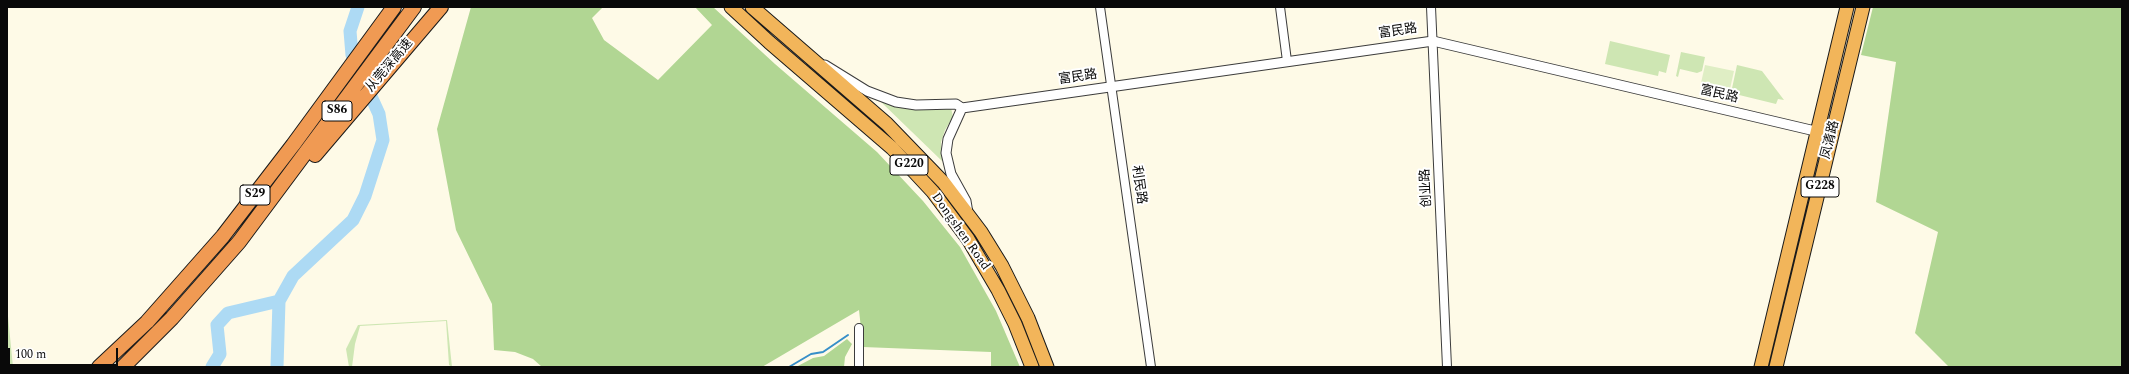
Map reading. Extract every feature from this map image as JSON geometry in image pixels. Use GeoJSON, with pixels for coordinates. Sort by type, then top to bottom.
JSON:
{"type":"FeatureCollection","features":[{"type":"Feature","properties":{"kind":"highway","name":"S29"},"geometry":{"type":"LineString","coordinates":[[99,367],[147,322],[223,236],[289,151],[394,7]]}},
{"type":"Feature","properties":{"kind":"highway","name":"S86"},"geometry":{"type":"LineString","coordinates":[[260,216],[414,7]]}},
{"type":"Feature","properties":{"kind":"highway","name":"从莞深高速"},"geometry":{"type":"LineString","coordinates":[[260,216],[333,136],[441,7]]}},
{"type":"Feature","properties":{"kind":"highway","name":"Dongshen Road"},"geometry":{"type":"LineString","coordinates":[[731,7],[768,42],[887,144],[933,192],[968,239],[995,285],[1015,324],[1032,367]]}},
{"type":"Feature","properties":{"kind":"highway","name":"Dongshen Road"},"geometry":{"type":"LineString","coordinates":[[752,7],[902,138],[944,183],[969,214],[1011,283],[1036,336],[1047,367]]}},
{"type":"Feature","properties":{"kind":"highway","name":"凤清路"},"geometry":{"type":"LineString","coordinates":[[1761,367],[1847,7]]}},
{"type":"Feature","properties":{"kind":"highway","name":"凤清路"},"geometry":{"type":"LineString","coordinates":[[1776,367],[1863,7]]}},
{"type":"Feature","properties":{"kind":"highway","name":"S29"},"geometry":{"type":"LineString","coordinates":[[123,367],[195,293],[260,216]]}},
{"type":"Feature","properties":{"kind":"street","name":"利民路"},"geometry":{"type":"LineString","coordinates":[[1100,7],[1151,367]]}},
{"type":"Feature","properties":{"kind":"street"},"geometry":{"type":"LineString","coordinates":[[1280,7],[1287,61]]}},
{"type":"Feature","properties":{"kind":"street","name":"创业路"},"geometry":{"type":"LineString","coordinates":[[1431,7],[1448,367]]}},
{"type":"Feature","properties":{"kind":"street","name":"富民路"},"geometry":{"type":"LineString","coordinates":[[812,60],[828,66],[867,91],[886,99],[916,105],[956,104],[962,108],[1433,41],[1832,135]]}},
{"type":"Feature","properties":{"kind":"street"},"geometry":{"type":"LineString","coordinates":[[962,108],[948,138],[946,153],[951,174],[966,201],[969,214]]}},
{"type":"Feature","properties":{"kind":"street"},"geometry":{"type":"LineString","coordinates":[[859,328],[859,367]]}},
{"type":"Feature","properties":{"kind":"green space"},"geometry":{"type":"Polygon","coordinates":[[[471,7],[603,7],[592,18],[604,40],[658,80],[712,25],[695,7],[713,7],[775,64],[877,152],[923,201],[960,247],[996,311],[1020,367],[991,367],[991,352],[863,347],[859,310],[762,367],[542,367],[533,359],[515,352],[494,350],[492,304],[456,230],[437,129],[471,7]]]}},
{"type":"Feature","properties":{"kind":"green space"},"geometry":{"type":"Polygon","coordinates":[[[1873,7],[2122,7],[2122,367],[1949,367],[1915,333],[1938,232],[1876,202],[1896,62],[1861,55],[1873,7]]]}},
{"type":"Feature","properties":{"kind":"green space"},"geometry":{"type":"Polygon","coordinates":[[[1610,41],[1670,55],[1666,73],[1659,71],[1658,76],[1605,64],[1610,41]]]}},
{"type":"Feature","properties":{"kind":"green space"},"geometry":{"type":"Polygon","coordinates":[[[1681,52],[1705,57],[1702,71],[1697,73],[1680,69],[1678,77],[1676,76],[1681,52]]]}},
{"type":"Feature","properties":{"kind":"green space"},"geometry":{"type":"Polygon","coordinates":[[[1705,65],[1734,71],[1730,89],[1701,83],[1705,65]]]}},
{"type":"Feature","properties":{"kind":"green space"},"geometry":{"type":"Polygon","coordinates":[[[1737,65],[1762,71],[1784,100],[1778,99],[1776,104],[1731,93],[1737,65]]]}},
{"type":"Feature","properties":{"kind":"green space"},"geometry":{"type":"Polygon","coordinates":[[[880,101],[889,104],[951,108],[953,117],[945,130],[941,142],[942,161],[880,101]]]}},
{"type":"Feature","properties":{"kind":"green space"},"geometry":{"type":"Polygon","coordinates":[[[7,306],[13,367],[7,367],[7,306]]]}},
{"type":"Feature","properties":{"kind":"green space"},"geometry":{"type":"Polygon","coordinates":[[[447,320],[452,367],[449,365],[446,321],[360,326],[355,344],[352,367],[349,367],[346,349],[358,325],[447,320]]]}},
{"type":"Feature","properties":{"kind":"green space"},"geometry":{"type":"Polygon","coordinates":[[[847,339],[852,344],[845,357],[844,367],[796,367],[813,358],[824,356],[847,339]]]}},
{"type":"Feature","properties":{"kind":"waterway"},"geometry":{"type":"LineString","coordinates":[[277,367],[279,301],[293,276],[353,220],[365,196],[383,140],[379,114],[352,55],[350,31],[358,7]]}},
{"type":"Feature","properties":{"kind":"waterway"},"geometry":{"type":"LineString","coordinates":[[212,367],[220,354],[217,325],[228,313],[279,301]]}},
{"type":"Feature","properties":{"kind":"waterway"},"geometry":{"type":"LineString","coordinates":[[789,367],[811,354],[823,352],[848,335]]}}]}
